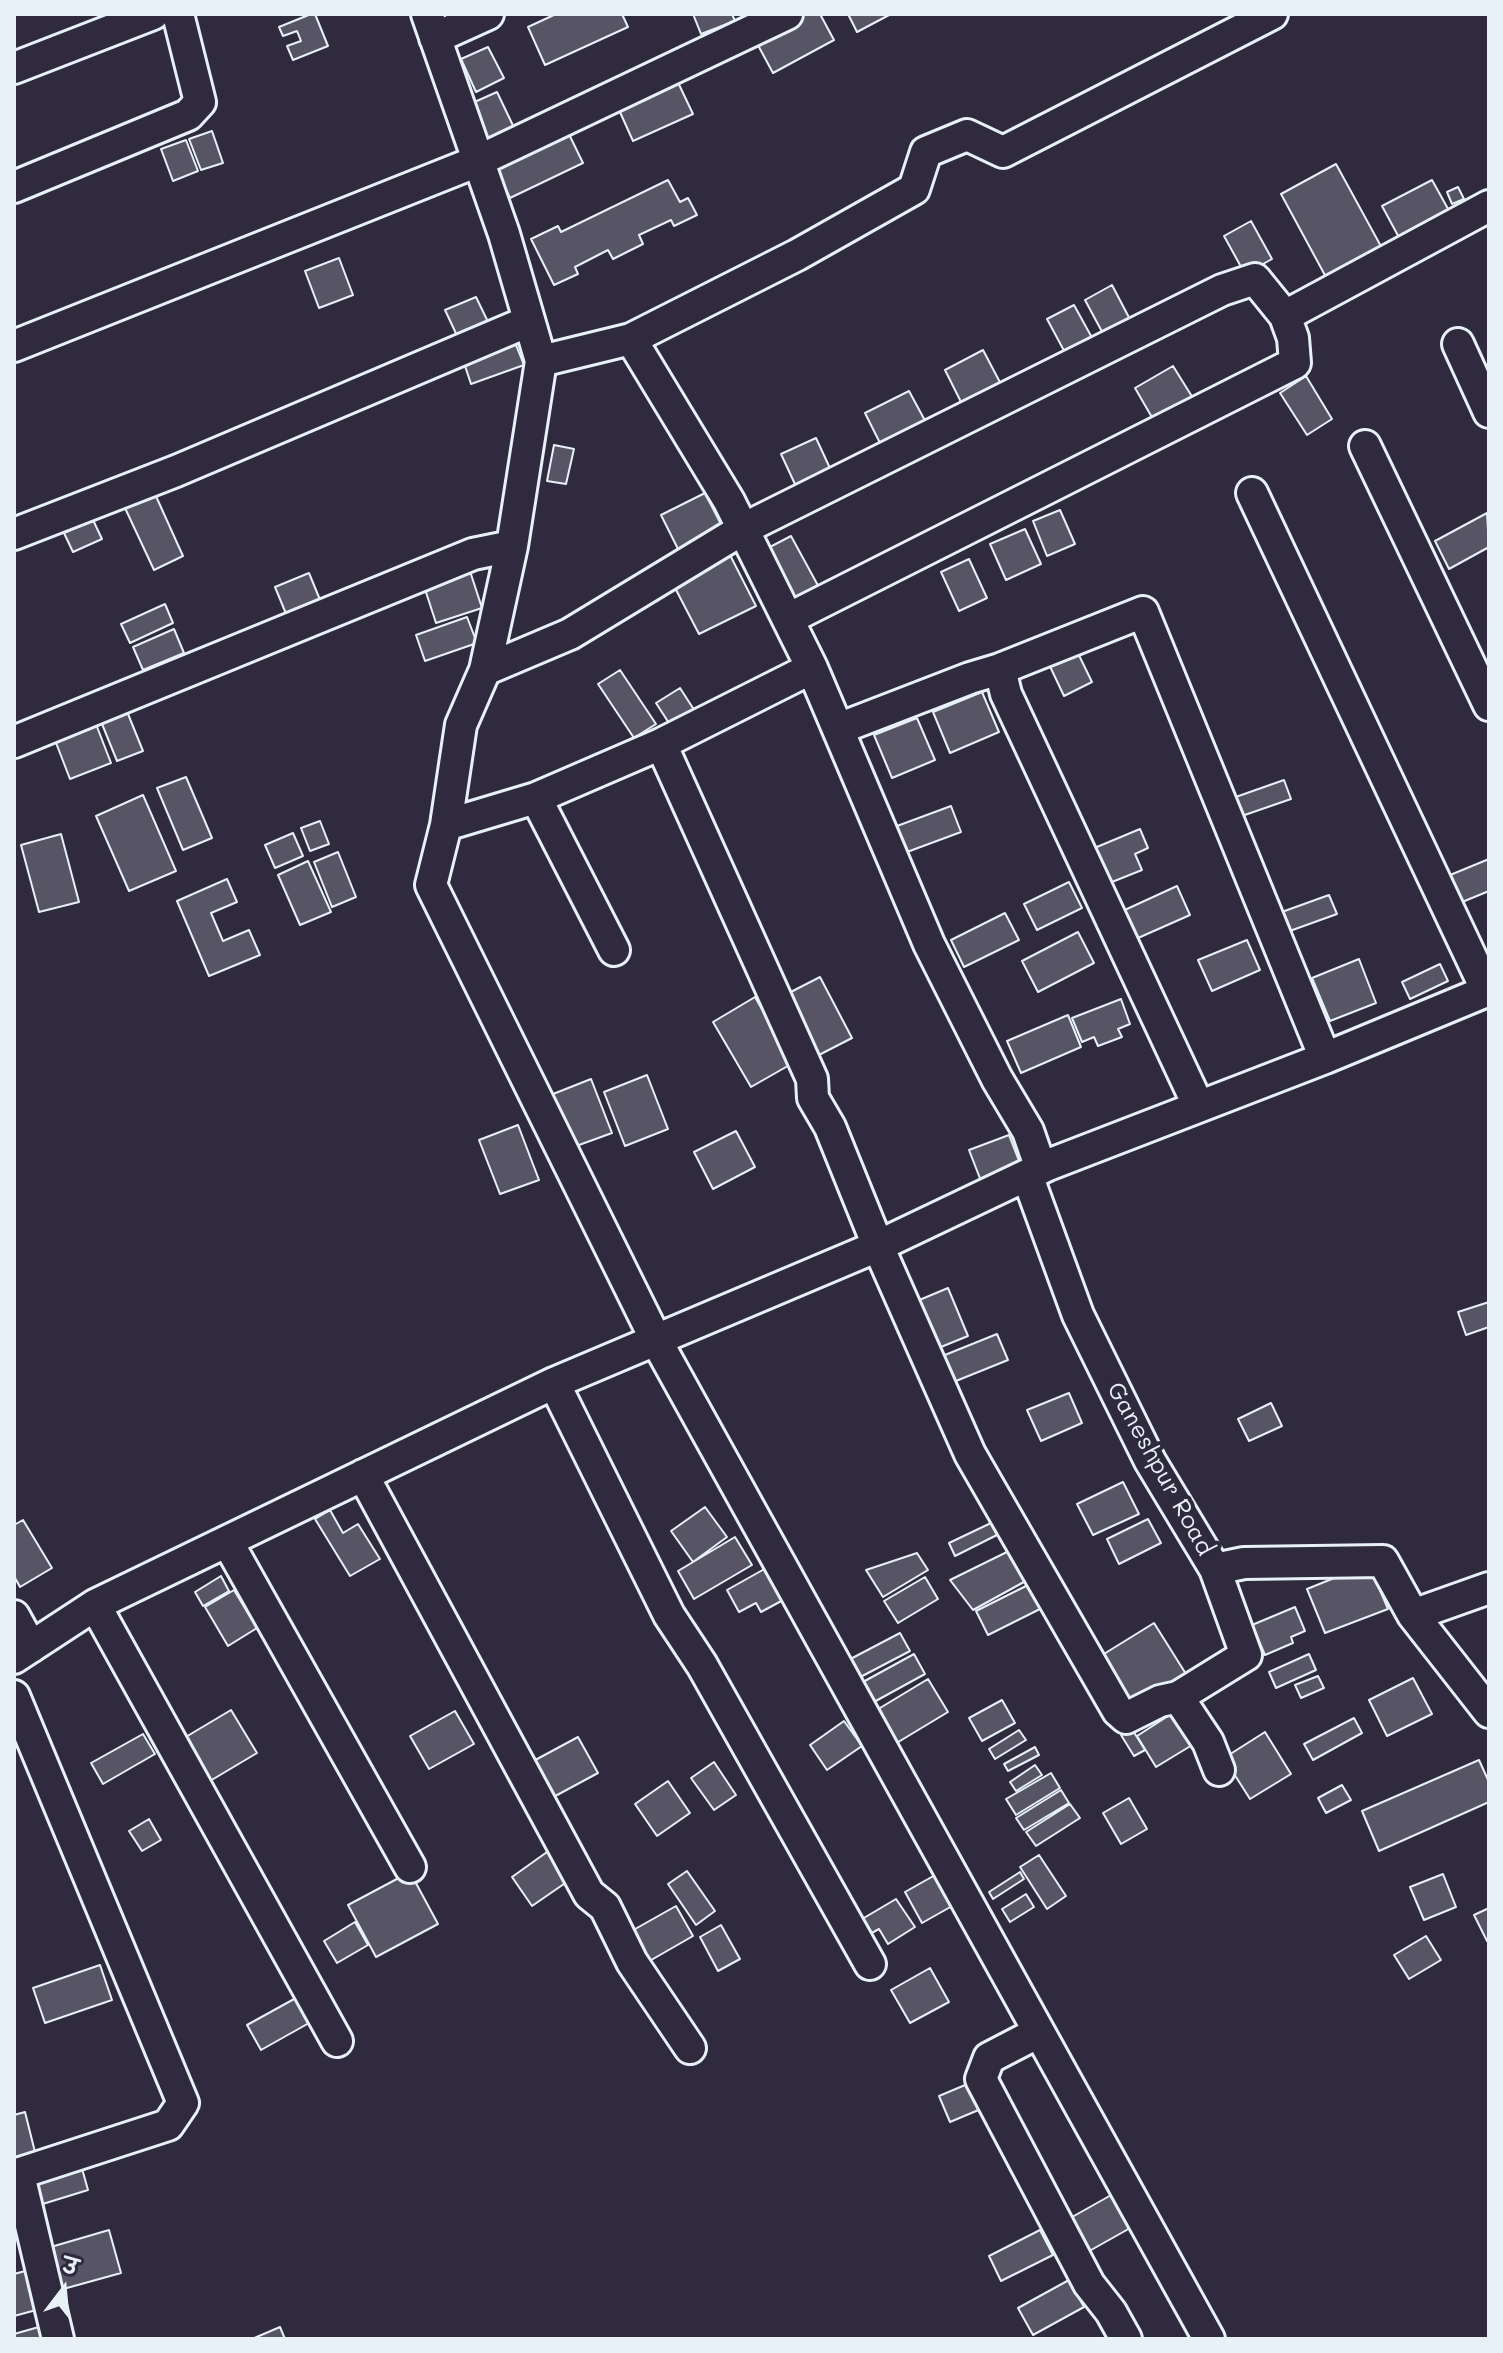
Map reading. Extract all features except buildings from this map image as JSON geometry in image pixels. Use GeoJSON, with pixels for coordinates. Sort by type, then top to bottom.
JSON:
{"type":"FeatureCollection","features":[{"type":"Feature","properties":{"kind":"street"},"geometry":{"type":"LineString","coordinates":[[14,68],[153,14]]}},
{"type":"Feature","properties":{"kind":"street"},"geometry":{"type":"LineString","coordinates":[[14,187],[188,115],[200,102],[178,14]]}},
{"type":"Feature","properties":{"kind":"street"},"geometry":{"type":"LineString","coordinates":[[488,14],[431,26],[504,234],[541,361],[512,546],[485,670],[461,725],[446,825],[431,885],[656,1340],[1209,2339]]}},
{"type":"Feature","properties":{"kind":"street"},"geometry":{"type":"LineString","coordinates":[[14,346],[478,161],[787,14]]}},
{"type":"Feature","properties":{"kind":"street"},"geometry":{"type":"LineString","coordinates":[[541,361],[631,339],[797,255],[914,189],[926,152],[967,135],[1003,152],[1272,14]]}},
{"type":"Feature","properties":{"kind":"street"},"geometry":{"type":"LineString","coordinates":[[1285,316],[1489,206]]}},
{"type":"Feature","properties":{"kind":"street"},"geometry":{"type":"LineString","coordinates":[[485,670],[570,634],[743,529],[1222,290],[1255,279],[1285,316],[1293,338],[1295,363],[788,619]]}},
{"type":"Feature","properties":{"kind":"street"},"geometry":{"type":"LineString","coordinates":[[14,534],[176,471],[529,321]]}},
{"type":"Feature","properties":{"kind":"street","name":"Ganeshpur Road"},"geometry":{"type":"LineString","coordinates":[[631,339],[729,501],[812,668],[929,944],[997,1079],[1028,1131],[1078,1315],[1150,1461],[1215,1569],[1244,1563],[1383,1561],[1413,1615],[1489,1712]]}},
{"type":"Feature","properties":{"kind":"street"},"geometry":{"type":"LineString","coordinates":[[1458,344],[1489,412]]}},
{"type":"Feature","properties":{"kind":"street"},"geometry":{"type":"LineString","coordinates":[[1365,446],[1489,705]]}},
{"type":"Feature","properties":{"kind":"street"},"geometry":{"type":"LineString","coordinates":[[14,1616],[22,1652],[95,1605],[554,1383],[878,1246],[1038,1170],[1325,1058],[1488,990],[1252,493]]}},
{"type":"Feature","properties":{"kind":"street"},"geometry":{"type":"LineString","coordinates":[[14,742],[473,554],[512,546]]}},
{"type":"Feature","properties":{"kind":"street"},"geometry":{"type":"LineString","coordinates":[[838,729],[1143,612],[1325,1058]]}},
{"type":"Feature","properties":{"kind":"street"},"geometry":{"type":"LineString","coordinates":[[446,825],[536,798],[661,744],[812,668]]}},
{"type":"Feature","properties":{"kind":"street"},"geometry":{"type":"LineString","coordinates":[[1000,669],[1006,694],[1198,1105]]}},
{"type":"Feature","properties":{"kind":"street"},"geometry":{"type":"LineString","coordinates":[[661,744],[812,1079],[813,1098],[830,1127],[878,1246],[970,1454],[1118,1711],[1126,1718],[1160,1701],[1178,1697],[1246,1655],[1215,1569]]}},
{"type":"Feature","properties":{"kind":"street"},"geometry":{"type":"LineString","coordinates":[[536,798],[614,950]]}},
{"type":"Feature","properties":{"kind":"street"},"geometry":{"type":"LineString","coordinates":[[554,1383],[669,1615],[702,1665],[870,1964]]}},
{"type":"Feature","properties":{"kind":"street"},"geometry":{"type":"LineString","coordinates":[[363,1475],[589,1894],[605,1907],[632,1962],[690,2048]]}},
{"type":"Feature","properties":{"kind":"street"},"geometry":{"type":"LineString","coordinates":[[227,1541],[410,1867]]}},
{"type":"Feature","properties":{"kind":"street"},"geometry":{"type":"LineString","coordinates":[[1413,1615],[1489,1588]]}},
{"type":"Feature","properties":{"kind":"street"},"geometry":{"type":"LineString","coordinates":[[95,1605],[337,2041]]}},
{"type":"Feature","properties":{"kind":"street"},"geometry":{"type":"LineString","coordinates":[[14,1696],[183,2103],[168,2125],[16,2175],[58,2339]]}},
{"type":"Feature","properties":{"kind":"street"},"geometry":{"type":"LineString","coordinates":[[1178,1697],[1208,1742],[1219,1770]]}},
{"type":"Feature","properties":{"kind":"street"},"geometry":{"type":"LineString","coordinates":[[1039,2032],[989,2058],[981,2079],[1089,2284],[1111,2312],[1126,2339]]}}]}
